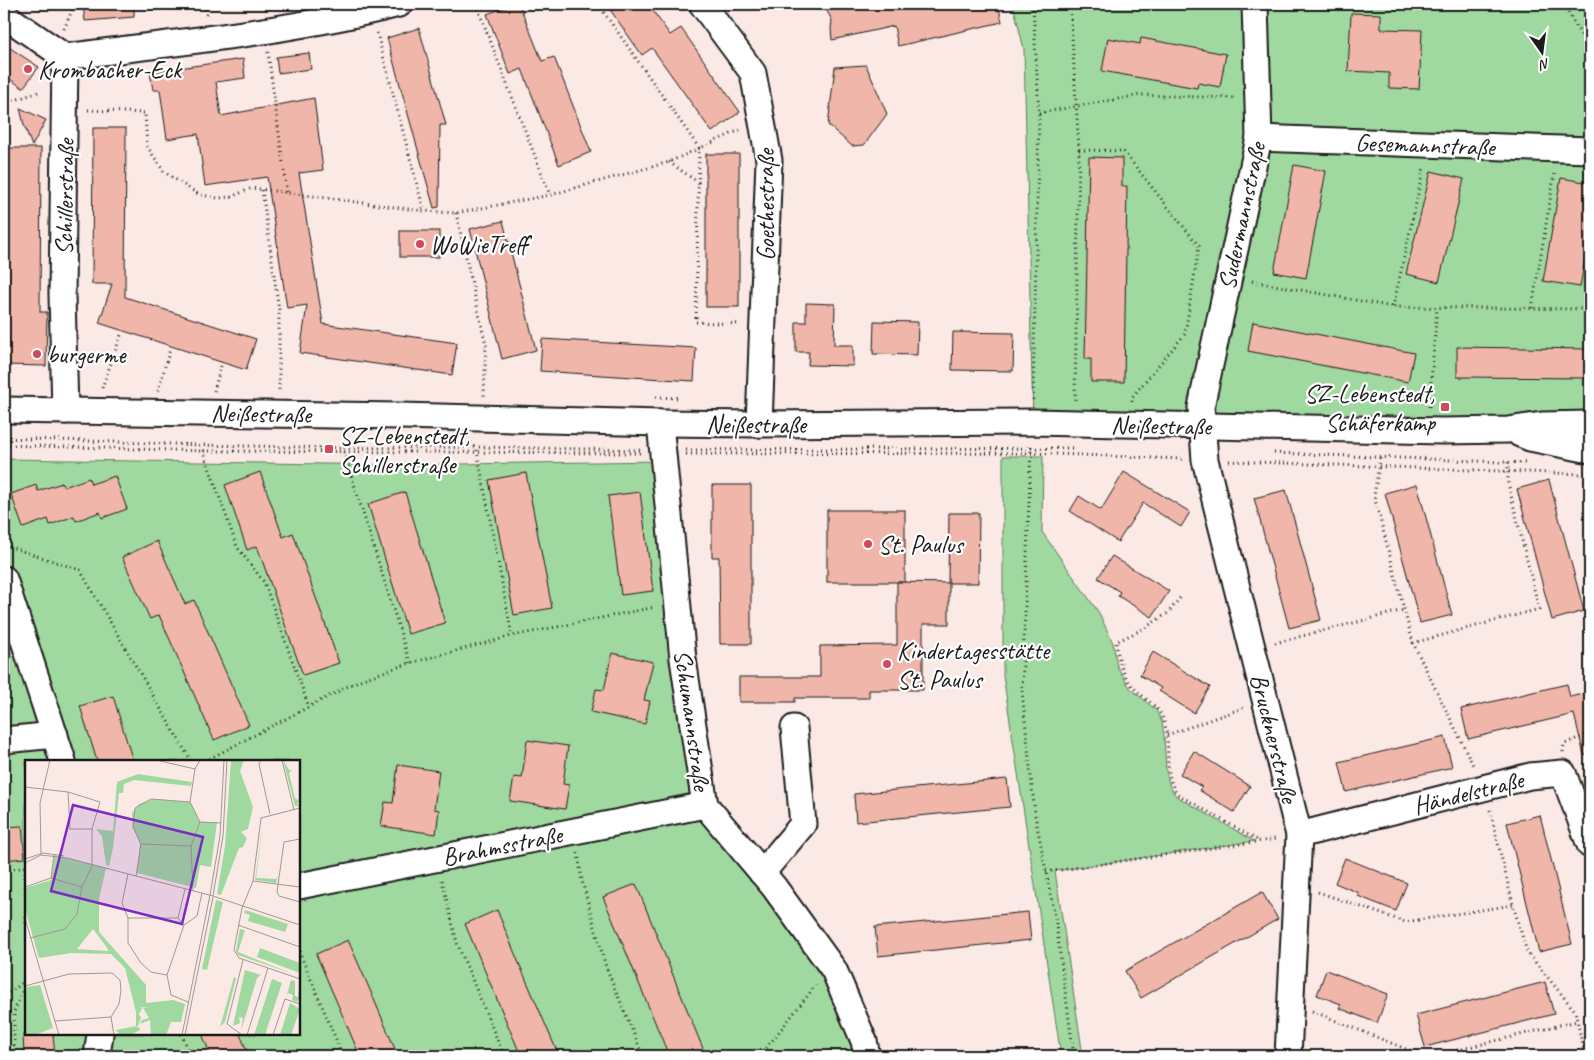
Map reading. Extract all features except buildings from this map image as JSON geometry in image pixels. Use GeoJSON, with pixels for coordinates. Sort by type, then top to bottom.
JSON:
{"type":"FeatureCollection","features":[{"type":"Feature","properties":{"kind":"street"},"geometry":{"type":"LineString","coordinates":[[4,15],[65,57],[265,30],[371,11],[399,4]]}},
{"type":"Feature","properties":{"kind":"street","name":"Goethestraße"},"geometry":{"type":"LineString","coordinates":[[702,4],[753,73],[769,160],[760,424]]}},
{"type":"Feature","properties":{"kind":"street","name":"Sudermannstraße"},"geometry":{"type":"LineString","coordinates":[[1202,426],[1201,407],[1259,138],[1254,4]]}},
{"type":"Feature","properties":{"kind":"street","name":"Schillerstraße"},"geometry":{"type":"LineString","coordinates":[[65,57],[62,295],[65,411]]}},
{"type":"Feature","properties":{"kind":"street","name":"Gesemannstraße"},"geometry":{"type":"LineString","coordinates":[[1259,138],[1590,150]]}},
{"type":"Feature","properties":{"kind":"street","name":"Neißestraße"},"geometry":{"type":"LineString","coordinates":[[4,410],[400,416],[660,423],[1032,422],[1442,431],[1508,430],[1542,425],[1590,424]]}},
{"type":"Feature","properties":{"kind":"street","name":"Schumannstraße"},"geometry":{"type":"LineString","coordinates":[[660,423],[682,659],[705,805],[762,873],[834,970],[864,1041],[867,1056]]}},
{"type":"Feature","properties":{"kind":"street","name":"Brucknerstraße"},"geometry":{"type":"LineString","coordinates":[[1202,426],[1205,460],[1299,835],[1288,1056]]}},
{"type":"Feature","properties":{"kind":"street","name":"Neißestraße"},"geometry":{"type":"LineString","coordinates":[[1508,430],[1530,438],[1590,450]]}},
{"type":"Feature","properties":{"kind":"street"},"geometry":{"type":"LineString","coordinates":[[4,579],[63,760]]}},
{"type":"Feature","properties":{"kind":"street"},"geometry":{"type":"LineString","coordinates":[[762,873],[803,824],[794,728]]}},
{"type":"Feature","properties":{"kind":"street"},"geometry":{"type":"LineString","coordinates":[[4,740],[55,735]]}},
{"type":"Feature","properties":{"kind":"street"},"geometry":{"type":"LineString","coordinates":[[1563,773],[1590,845]]}},
{"type":"Feature","properties":{"kind":"street","name":"Händelstraße"},"geometry":{"type":"LineString","coordinates":[[1299,835],[1530,776],[1563,773]]}},
{"type":"Feature","properties":{"kind":"street","name":"Brahmsstraße"},"geometry":{"type":"LineString","coordinates":[[300,886],[705,805]]}},
{"type":"Feature","properties":{"kind":"street"},"geometry":{"type":"LineString","coordinates":[[97,1056],[100,1035]]}},
{"type":"Feature","properties":{"kind":"path"},"geometry":{"type":"LineString","coordinates":[[476,4],[550,195]]}},
{"type":"Feature","properties":{"kind":"path"},"geometry":{"type":"LineString","coordinates":[[598,4],[699,148],[696,322],[763,325]]}},
{"type":"Feature","properties":{"kind":"path"},"geometry":{"type":"LineString","coordinates":[[1033,4],[1039,113],[1033,402]]}},
{"type":"Feature","properties":{"kind":"path"},"geometry":{"type":"LineString","coordinates":[[1070,4],[1079,150],[1075,406]]}},
{"type":"Feature","properties":{"kind":"path"},"geometry":{"type":"LineString","coordinates":[[1563,4],[1590,50]]}},
{"type":"Feature","properties":{"kind":"path"},"geometry":{"type":"LineString","coordinates":[[371,11],[424,211]]}},
{"type":"Feature","properties":{"kind":"path"},"geometry":{"type":"LineString","coordinates":[[265,30],[287,193]]}},
{"type":"Feature","properties":{"kind":"path"},"geometry":{"type":"LineString","coordinates":[[4,104],[65,82]]}},
{"type":"Feature","properties":{"kind":"path"},"geometry":{"type":"LineString","coordinates":[[1039,113],[1140,95],[1259,99]]}},
{"type":"Feature","properties":{"kind":"path"},"geometry":{"type":"LineString","coordinates":[[65,109],[145,113],[147,146],[160,166],[164,172],[198,194],[217,198],[231,197],[252,188],[424,211],[456,213],[550,195],[669,162],[762,120]]}},
{"type":"Feature","properties":{"kind":"path"},"geometry":{"type":"LineString","coordinates":[[1393,307],[1430,144]]}},
{"type":"Feature","properties":{"kind":"path"},"geometry":{"type":"LineString","coordinates":[[1532,308],[1559,148]]}},
{"type":"Feature","properties":{"kind":"path"},"geometry":{"type":"LineString","coordinates":[[1079,150],[1123,151],[1198,246],[1185,334],[1132,397],[1132,404]]}},
{"type":"Feature","properties":{"kind":"path"},"geometry":{"type":"LineString","coordinates":[[669,162],[699,183]]}},
{"type":"Feature","properties":{"kind":"path"},"geometry":{"type":"LineString","coordinates":[[262,190],[279,310],[280,392]]}},
{"type":"Feature","properties":{"kind":"path"},"geometry":{"type":"LineString","coordinates":[[456,213],[486,345],[484,396]]}},
{"type":"Feature","properties":{"kind":"path"},"geometry":{"type":"LineString","coordinates":[[1229,277],[1393,307],[1590,308]]}},
{"type":"Feature","properties":{"kind":"path"},"geometry":{"type":"LineString","coordinates":[[1429,408],[1436,308]]}},
{"type":"Feature","properties":{"kind":"path"},"geometry":{"type":"LineString","coordinates":[[101,391],[121,335]]}},
{"type":"Feature","properties":{"kind":"path"},"geometry":{"type":"LineString","coordinates":[[158,391],[170,349]]}},
{"type":"Feature","properties":{"kind":"path"},"geometry":{"type":"LineString","coordinates":[[214,391],[221,366]]}},
{"type":"Feature","properties":{"kind":"path"},"geometry":{"type":"LineString","coordinates":[[4,438],[343,450]]}},
{"type":"Feature","properties":{"kind":"path"},"geometry":{"type":"LineString","coordinates":[[4,445],[203,450],[663,452],[1031,450],[1080,448]]}},
{"type":"Feature","properties":{"kind":"path"},"geometry":{"type":"LineString","coordinates":[[201,445],[237,548],[264,582],[309,707]]}},
{"type":"Feature","properties":{"kind":"path"},"geometry":{"type":"LineString","coordinates":[[343,450],[410,663]]}},
{"type":"Feature","properties":{"kind":"path"},"geometry":{"type":"LineString","coordinates":[[477,450],[512,636]]}},
{"type":"Feature","properties":{"kind":"path"},"geometry":{"type":"LineString","coordinates":[[1031,450],[1205,460],[1581,474]]}},
{"type":"Feature","properties":{"kind":"path"},"geometry":{"type":"LineString","coordinates":[[1031,450],[1022,691],[1035,815],[1055,917],[1074,1056]]}},
{"type":"Feature","properties":{"kind":"path"},"geometry":{"type":"LineString","coordinates":[[1271,453],[1536,463]]}},
{"type":"Feature","properties":{"kind":"path"},"geometry":{"type":"LineString","coordinates":[[1380,458],[1374,496],[1413,643],[1485,789],[1513,905],[1527,952],[1575,1011],[1586,1056]]}},
{"type":"Feature","properties":{"kind":"path"},"geometry":{"type":"LineString","coordinates":[[1413,643],[1539,609],[1508,483],[1508,462]]}},
{"type":"Feature","properties":{"kind":"path"},"geometry":{"type":"LineString","coordinates":[[4,544],[80,570],[190,760]]}},
{"type":"Feature","properties":{"kind":"path"},"geometry":{"type":"LineString","coordinates":[[1180,598],[1168,613],[1144,629],[1116,642],[1119,664],[1132,687],[1158,708],[1164,721],[1167,735],[1168,770],[1172,785],[1178,794],[1260,841]]}},
{"type":"Feature","properties":{"kind":"path"},"geometry":{"type":"LineString","coordinates":[[207,760],[360,680],[410,663],[512,636],[677,603]]}},
{"type":"Feature","properties":{"kind":"path"},"geometry":{"type":"LineString","coordinates":[[1252,649],[1404,610]]}},
{"type":"Feature","properties":{"kind":"path"},"geometry":{"type":"LineString","coordinates":[[1167,735],[1265,701]]}},
{"type":"Feature","properties":{"kind":"path"},"geometry":{"type":"LineString","coordinates":[[1563,773],[1564,744],[1590,733]]}},
{"type":"Feature","properties":{"kind":"path"},"geometry":{"type":"LineString","coordinates":[[574,831],[582,881],[606,967],[643,1056]]}},
{"type":"Feature","properties":{"kind":"path"},"geometry":{"type":"LineString","coordinates":[[1046,872],[1299,835]]}},
{"type":"Feature","properties":{"kind":"path"},"geometry":{"type":"LineString","coordinates":[[437,858],[457,943],[504,1056]]}},
{"type":"Feature","properties":{"kind":"path"},"geometry":{"type":"LineString","coordinates":[[4,870],[25,867]]}},
{"type":"Feature","properties":{"kind":"path"},"geometry":{"type":"LineString","coordinates":[[1297,885],[1405,922],[1513,905]]}},
{"type":"Feature","properties":{"kind":"path"},"geometry":{"type":"LineString","coordinates":[[300,948],[301,956],[342,1056]]}},
{"type":"Feature","properties":{"kind":"path"},"geometry":{"type":"LineString","coordinates":[[760,1056],[818,984],[834,970]]}},
{"type":"Feature","properties":{"kind":"path"},"geometry":{"type":"LineString","coordinates":[[4,994],[25,982]]}},
{"type":"Feature","properties":{"kind":"path"},"geometry":{"type":"LineString","coordinates":[[14,1056],[14,1012],[25,984]]}},
{"type":"Feature","properties":{"kind":"path"},"geometry":{"type":"LineString","coordinates":[[1291,1002],[1411,1054],[1423,1056]]}},
{"type":"Feature","properties":{"kind":"path"},"geometry":{"type":"LineString","coordinates":[[1433,1056],[1577,1021]]}},
{"type":"Feature","properties":{"kind":"path"},"geometry":{"type":"LineString","coordinates":[[182,1035],[192,1056]]}},
{"type":"Feature","properties":{"kind":"green space"},"geometry":{"type":"Polygon","coordinates":[[[1013,4],[1590,4],[1590,424],[1033,422],[1024,49],[1013,4]]]}},
{"type":"Feature","properties":{"kind":"green space"},"geometry":{"type":"Polygon","coordinates":[[[1003,456],[1043,456],[1042,532],[1099,613],[1113,643],[1117,666],[1130,688],[1156,710],[1162,722],[1166,771],[1170,787],[1176,796],[1254,841],[1055,871],[1083,1056],[1061,1056],[1003,675],[1003,456]]]}},
{"type":"Feature","properties":{"kind":"green space"},"geometry":{"type":"Polygon","coordinates":[[[4,459],[391,465],[664,461],[705,805],[774,887],[868,1056],[4,1056],[4,459]]]}},
{"type":"Feature","properties":{"kind":"place","name":"Krombacher-Eck"},"geometry":{"type":"Point","coordinates":[28,69]}},
{"type":"Feature","properties":{"kind":"place","name":"WoWieTreff"},"geometry":{"type":"Point","coordinates":[420,244]}},
{"type":"Feature","properties":{"kind":"place","name":"burgerme"},"geometry":{"type":"Point","coordinates":[37,354]}},
{"type":"Feature","properties":{"kind":"place","name":"SZ-Lebenstedt, Schäferkamp"},"geometry":{"type":"Point","coordinates":[1445,407]}},
{"type":"Feature","properties":{"kind":"place","name":"SZ-Lebenstedt, Schillerstraße"},"geometry":{"type":"Point","coordinates":[329,449]}},
{"type":"Feature","properties":{"kind":"place","name":"St. Paulus"},"geometry":{"type":"Point","coordinates":[868,544]}},
{"type":"Feature","properties":{"kind":"place","name":"Kindertagesstätte St. Paulus"},"geometry":{"type":"Point","coordinates":[887,664]}}]}
